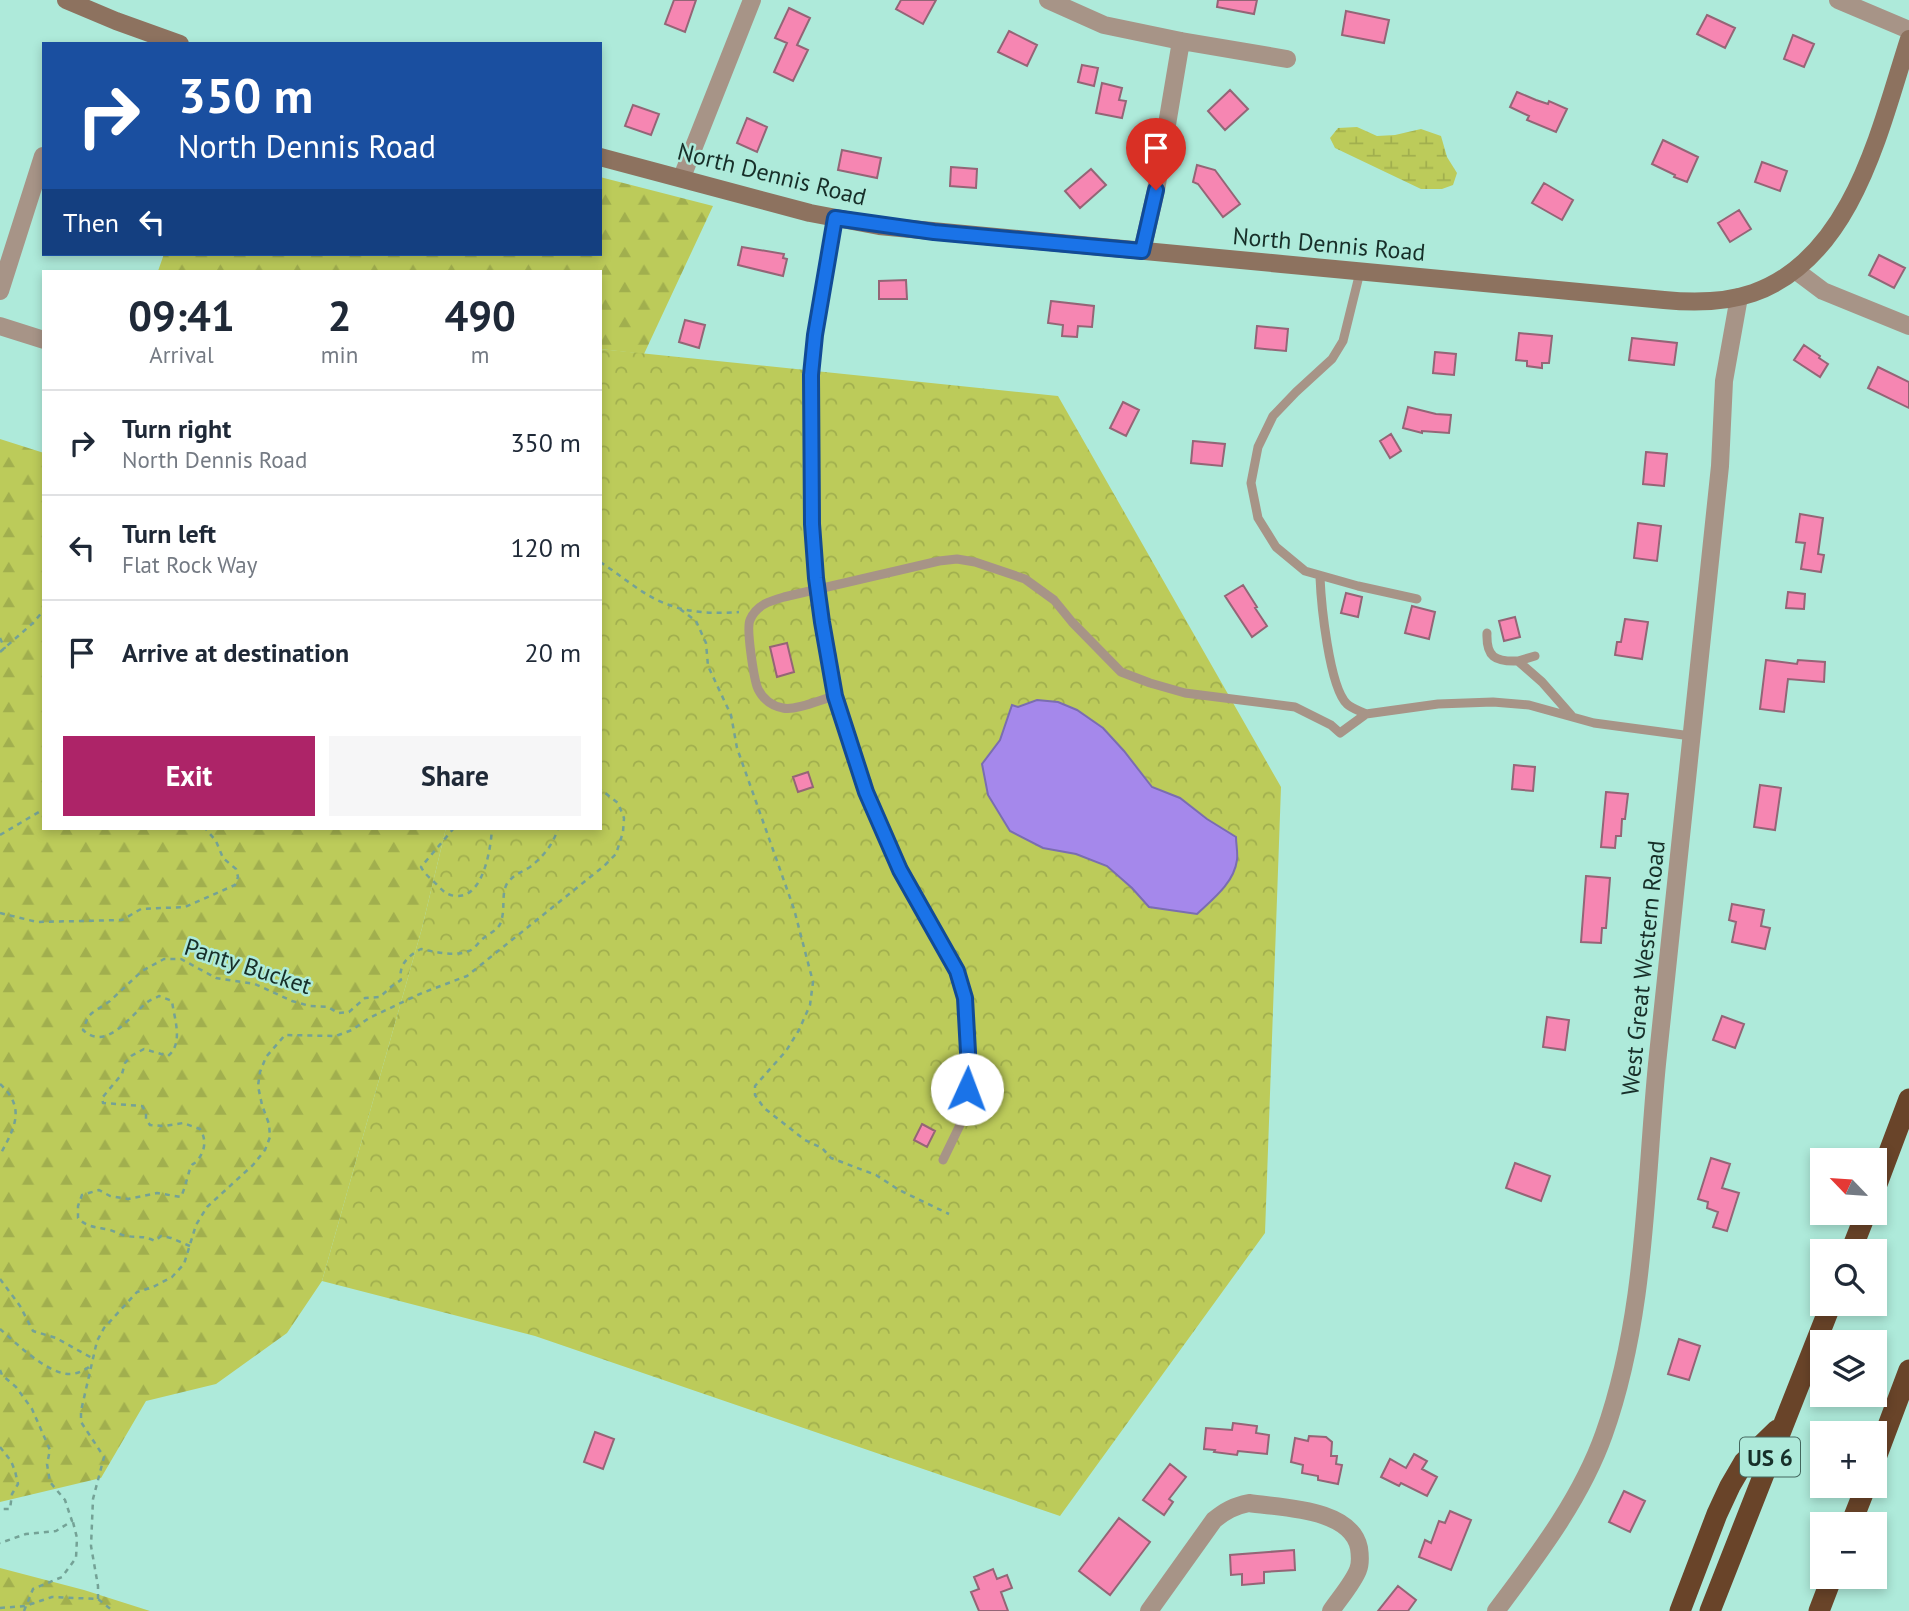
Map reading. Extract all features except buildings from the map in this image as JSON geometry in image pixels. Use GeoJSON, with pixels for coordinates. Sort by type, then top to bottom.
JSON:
{"type":"FeatureCollection","features":[{"type":"Feature","properties":{"kind":"highway"},"geometry":{"type":"LineString","coordinates":[[1887,1157],[1909,1099]]}},
{"type":"Feature","properties":{"kind":"highway","name":"US 6"},"geometry":{"type":"LineString","coordinates":[[1710,1611],[1826,1316]]}},
{"type":"Feature","properties":{"kind":"highway"},"geometry":{"type":"LineString","coordinates":[[1887,1429],[1909,1370]]}},
{"type":"Feature","properties":{"kind":"highway"},"geometry":{"type":"LineString","coordinates":[[1680,1611],[1730,1486],[1744,1462],[1782,1426]]}},
{"type":"Feature","properties":{"kind":"highway"},"geometry":{"type":"LineString","coordinates":[[1819,1611],[1827,1589]]}},
{"type":"Feature","properties":{"kind":"main road"},"geometry":{"type":"LineString","coordinates":[[66,0],[174,42]]}},
{"type":"Feature","properties":{"kind":"main road","name":"North Dennis Road"},"geometry":{"type":"LineString","coordinates":[[602,157],[835,218],[934,232],[1705,302],[1739,297],[1767,287],[1795,270],[1826,239],[1855,191],[1874,146],[1909,39]]}},
{"type":"Feature","properties":{"kind":"street"},"geometry":{"type":"LineString","coordinates":[[682,177],[752,0]]}},
{"type":"Feature","properties":{"kind":"street"},"geometry":{"type":"LineString","coordinates":[[1048,0],[1104,25],[1287,59]]}},
{"type":"Feature","properties":{"kind":"street"},"geometry":{"type":"LineString","coordinates":[[1838,0],[1909,30]]}},
{"type":"Feature","properties":{"kind":"street"},"geometry":{"type":"LineString","coordinates":[[1142,251],[1156,190],[1181,41]]}},
{"type":"Feature","properties":{"kind":"street"},"geometry":{"type":"LineString","coordinates":[[0,291],[42,159]]}},
{"type":"Feature","properties":{"kind":"street"},"geometry":{"type":"LineString","coordinates":[[1795,270],[1824,291],[1909,326]]}},
{"type":"Feature","properties":{"kind":"street","name":"West Great Western Road"},"geometry":{"type":"LineString","coordinates":[[1496,1611],[1546,1541],[1583,1482],[1604,1434],[1629,1338],[1640,1258],[1657,1068],[1719,480],[1724,381],[1739,297]]}},
{"type":"Feature","properties":{"kind":"street"},"geometry":{"type":"LineString","coordinates":[[0,326],[42,339]]}},
{"type":"Feature","properties":{"kind":"street"},"geometry":{"type":"LineString","coordinates":[[1149,1611],[1214,1520],[1237,1505],[1249,1503],[1318,1514],[1339,1521],[1355,1535],[1360,1559],[1358,1570],[1331,1611]]}},
{"type":"Feature","properties":{"kind":"lane"},"geometry":{"type":"LineString","coordinates":[[835,218],[811,375],[812,524],[818,589],[835,696],[866,792],[900,870],[957,971],[965,998],[967,1089],[960,1125],[943,1160]]}},
{"type":"Feature","properties":{"kind":"lane"},"geometry":{"type":"LineString","coordinates":[[1360,272],[1343,341],[1332,359],[1273,416],[1258,447],[1251,483],[1258,519],[1276,547],[1305,571],[1379,592],[1417,599]]}},
{"type":"Feature","properties":{"kind":"lane"},"geometry":{"type":"LineString","coordinates":[[835,696],[790,709],[769,703],[758,688],[748,629],[750,619],[756,611],[766,601],[957,559],[975,562],[1025,579],[1054,600],[1121,672],[1185,693],[1295,707],[1331,725],[1340,733],[1366,714],[1438,704],[1493,702],[1530,705],[1594,723],[1691,736]]}},
{"type":"Feature","properties":{"kind":"lane"},"geometry":{"type":"LineString","coordinates":[[1320,577],[1324,629],[1339,693],[1347,705],[1366,714]]}},
{"type":"Feature","properties":{"kind":"lane"},"geometry":{"type":"LineString","coordinates":[[1487,633],[1486,644],[1490,654],[1496,658],[1506,662],[1518,662],[1535,656]]}},
{"type":"Feature","properties":{"kind":"lane"},"geometry":{"type":"LineString","coordinates":[[1518,662],[1542,682],[1572,716]]}},
{"type":"Feature","properties":{"kind":"path"},"geometry":{"type":"LineString","coordinates":[[602,563],[652,597],[680,609],[696,621],[706,643],[708,666],[731,715],[737,748],[793,909],[813,982],[810,1005],[786,1051],[755,1086],[755,1096],[764,1108],[805,1140],[822,1148],[831,1158],[876,1175],[899,1190],[949,1214]]}},
{"type":"Feature","properties":{"kind":"path"},"geometry":{"type":"LineString","coordinates":[[680,609],[732,613],[756,611]]}},
{"type":"Feature","properties":{"kind":"path"},"geometry":{"type":"LineString","coordinates":[[0,652],[42,612]]}},
{"type":"Feature","properties":{"kind":"path"},"geometry":{"type":"LineString","coordinates":[[0,638],[5,649]]}},
{"type":"Feature","properties":{"kind":"path"},"geometry":{"type":"LineString","coordinates":[[98,1599],[91,1546],[93,1499],[104,1457],[81,1422],[81,1411],[97,1341],[109,1322],[137,1292],[172,1277],[184,1264],[196,1225],[207,1207],[253,1165],[265,1150],[270,1137],[269,1124],[258,1086],[266,1057],[285,1035],[336,1036],[352,1030],[369,1018],[467,976],[495,955],[615,854],[623,832],[624,818],[618,803],[602,791]]}},
{"type":"Feature","properties":{"kind":"path"},"geometry":{"type":"LineString","coordinates":[[0,835],[42,810]]}},
{"type":"Feature","properties":{"kind":"path"},"geometry":{"type":"LineString","coordinates":[[0,913],[37,922],[122,920],[141,909],[185,907],[217,895],[235,885],[238,877],[236,869],[223,858],[216,841],[207,830]]}},
{"type":"Feature","properties":{"kind":"path"},"geometry":{"type":"LineString","coordinates":[[452,830],[421,867],[445,893],[456,896],[467,895],[474,889],[487,863],[492,830]]}},
{"type":"Feature","properties":{"kind":"path","name":"Panty Bucket"},"geometry":{"type":"LineString","coordinates":[[190,1246],[171,1238],[160,1236],[155,1241],[145,1236],[127,1236],[94,1228],[83,1224],[78,1218],[82,1195],[99,1190],[110,1196],[128,1199],[157,1193],[181,1197],[191,1166],[204,1150],[201,1129],[183,1123],[150,1125],[142,1106],[103,1103],[102,1098],[122,1074],[125,1063],[131,1056],[144,1049],[168,1056],[174,1051],[177,1038],[172,1001],[159,996],[147,1002],[113,1032],[97,1037],[88,1035],[83,1030],[88,1017],[142,971],[164,959],[181,959],[216,978],[255,984],[292,1002],[328,1007],[338,1013],[349,1012],[365,998],[380,998],[401,979],[400,972],[409,955],[421,949],[451,955],[471,951],[483,938],[491,934],[502,923],[503,892],[507,883],[542,856],[554,842],[557,830]]}},
{"type":"Feature","properties":{"kind":"path"},"geometry":{"type":"LineString","coordinates":[[0,1084],[11,1094],[17,1115],[0,1155]]}},
{"type":"Feature","properties":{"kind":"path"},"geometry":{"type":"LineString","coordinates":[[0,1279],[20,1306],[33,1331],[56,1338],[92,1358]]}},
{"type":"Feature","properties":{"kind":"path"},"geometry":{"type":"LineString","coordinates":[[0,1329],[40,1361],[63,1373],[73,1374],[92,1365]]}},
{"type":"Feature","properties":{"kind":"path"},"geometry":{"type":"LineString","coordinates":[[0,1370],[32,1409],[50,1450],[47,1464],[50,1482],[65,1500],[77,1538],[76,1558],[62,1577],[33,1589],[24,1611]]}},
{"type":"Feature","properties":{"kind":"path"},"geometry":{"type":"LineString","coordinates":[[0,1447],[11,1461],[18,1483],[12,1494],[10,1509],[0,1509]]}},
{"type":"Feature","properties":{"kind":"path"},"geometry":{"type":"LineString","coordinates":[[0,1543],[26,1534],[56,1531],[72,1521]]}},
{"type":"Feature","properties":{"kind":"path"},"geometry":{"type":"LineString","coordinates":[[0,1608],[25,1606],[52,1597],[98,1599],[113,1611]]}},
{"type":"Feature","properties":{"kind":"green space"},"geometry":{"type":"Polygon","coordinates":[[[1357,127],[1377,136],[1421,129],[1441,136],[1447,157],[1457,173],[1453,185],[1442,189],[1421,189],[1335,148],[1330,138],[1338,128],[1357,127]]]}},
{"type":"Feature","properties":{"kind":"green space"},"geometry":{"type":"Polygon","coordinates":[[[602,178],[713,206],[644,354],[602,349],[602,270],[158,270],[163,256],[602,256],[602,178]]]}},
{"type":"Feature","properties":{"kind":"green space"},"geometry":{"type":"Polygon","coordinates":[[[602,349],[1058,396],[1281,787],[1265,1233],[1060,1516],[535,1336],[322,1281],[422,928],[446,830],[602,830],[602,349]]]}},
{"type":"Feature","properties":{"kind":"green space"},"geometry":{"type":"Polygon","coordinates":[[[0,439],[42,452],[42,830],[446,830],[422,928],[322,1281],[287,1333],[216,1384],[146,1401],[101,1478],[0,1502],[0,439]]]}},
{"type":"Feature","properties":{"kind":"green space"},"geometry":{"type":"Polygon","coordinates":[[[0,1568],[84,1590],[150,1611],[0,1611],[0,1568]]]}},
{"type":"Feature","properties":{"kind":"shaded area"},"geometry":{"type":"Polygon","coordinates":[[[1037,700],[1058,702],[1077,710],[1103,728],[1152,787],[1180,798],[1236,837],[1237,860],[1232,876],[1222,890],[1197,914],[1149,907],[1107,866],[1076,854],[1043,848],[1010,831],[988,795],[982,764],[1000,740],[1012,705],[1018,707],[1037,700]]]}},
{"type":"Feature","properties":{"kind":"route"},"geometry":{"type":"LineString","coordinates":[[967,1089],[965,998],[957,971],[900,870],[866,792],[835,696],[822,622],[812,524],[811,375],[835,218],[878,226],[1142,251],[1156,190]]}}]}
